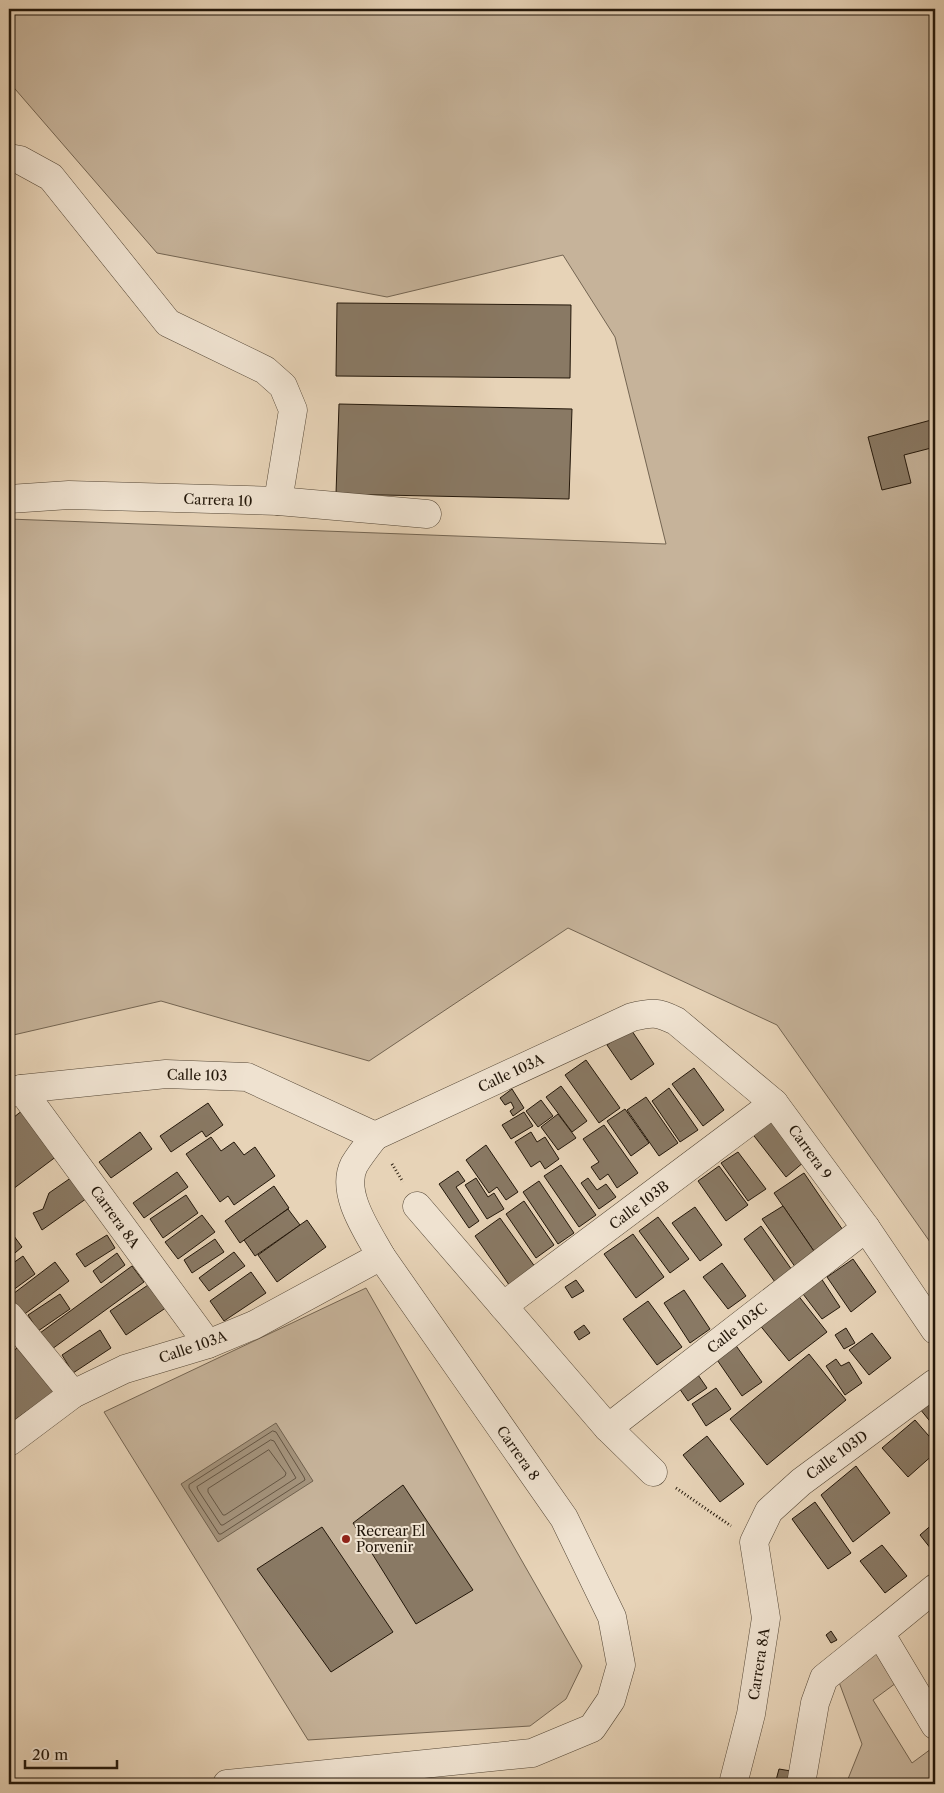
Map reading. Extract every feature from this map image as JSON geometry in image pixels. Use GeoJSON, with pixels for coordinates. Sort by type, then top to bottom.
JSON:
{"type":"FeatureCollection","features":[{"type":"Feature","properties":{"kind":"street"},"geometry":{"type":"LineString","coordinates":[[9,158],[20,160],[51,177],[168,323],[265,370],[283,386],[293,410],[278,501]]}},
{"type":"Feature","properties":{"kind":"street","name":"Carrera 10"},"geometry":{"type":"LineString","coordinates":[[9,499],[69,495],[278,501],[427,514]]}},
{"type":"Feature","properties":{"kind":"street","name":"Carrera 9"},"geometry":{"type":"LineString","coordinates":[[649,1013],[665,1016],[676,1022],[774,1103],[866,1228],[935,1330]]}},
{"type":"Feature","properties":{"kind":"street","name":"Calle 103A"},"geometry":{"type":"LineString","coordinates":[[375,1136],[632,1016],[649,1013]]}},
{"type":"Feature","properties":{"kind":"street","name":"Calle 103"},"geometry":{"type":"LineString","coordinates":[[15,1092],[166,1074],[247,1076],[375,1136]]}},
{"type":"Feature","properties":{"kind":"street","name":"Carrera 8A"},"geometry":{"type":"LineString","coordinates":[[15,1092],[208,1344]]}},
{"type":"Feature","properties":{"kind":"street","name":"Calle 103B"},"geometry":{"type":"LineString","coordinates":[[503,1306],[774,1103]]}},
{"type":"Feature","properties":{"kind":"street","name":"Carrera 8"},"geometry":{"type":"LineString","coordinates":[[227,1784],[532,1753],[592,1728],[611,1700],[621,1665],[612,1617],[564,1518],[381,1256],[359,1216],[349,1186],[354,1166],[375,1136]]}},
{"type":"Feature","properties":{"kind":"street"},"geometry":{"type":"LineString","coordinates":[[417,1206],[608,1428],[653,1472]]}},
{"type":"Feature","properties":{"kind":"street","name":"Calle 103C"},"geometry":{"type":"LineString","coordinates":[[608,1428],[866,1228]]}},
{"type":"Feature","properties":{"kind":"street","name":"Calle 103A"},"geometry":{"type":"LineString","coordinates":[[9,1442],[73,1394],[125,1369],[208,1344],[254,1325],[381,1256]]}},
{"type":"Feature","properties":{"kind":"street"},"geometry":{"type":"LineString","coordinates":[[9,1316],[73,1394]]}},
{"type":"Feature","properties":{"kind":"street","name":"Calle 103D"},"geometry":{"type":"LineString","coordinates":[[754,1542],[769,1511],[801,1482],[935,1383]]}},
{"type":"Feature","properties":{"kind":"street","name":"Carrera 8A"},"geometry":{"type":"LineString","coordinates":[[732,1784],[752,1714],[766,1618],[754,1542]]}},
{"type":"Feature","properties":{"kind":"street"},"geometry":{"type":"LineString","coordinates":[[801,1784],[815,1703],[824,1678],[935,1588]]}},
{"type":"Feature","properties":{"kind":"street"},"geometry":{"type":"LineString","coordinates":[[880,1633],[935,1725]]}},
{"type":"Feature","properties":{"kind":"path"},"geometry":{"type":"LineString","coordinates":[[375,1136],[417,1206]]}},
{"type":"Feature","properties":{"kind":"path"},"geometry":{"type":"LineString","coordinates":[[653,1472],[754,1542]]}},
{"type":"Feature","properties":{"kind":"shaded area"},"geometry":{"type":"Polygon","coordinates":[[[9,9],[935,9],[935,1249],[777,1025],[568,928],[369,1061],[161,1001],[9,1036],[9,519],[666,544],[615,337],[563,255],[387,297],[157,253],[9,82],[9,9]]]}},
{"type":"Feature","properties":{"kind":"shaded area","name":"Recrear El Porvenir"},"geometry":{"type":"Polygon","coordinates":[[[366,1288],[582,1666],[566,1699],[530,1726],[308,1740],[104,1412],[366,1288]]]}},
{"type":"Feature","properties":{"kind":"shaded area"},"geometry":{"type":"Polygon","coordinates":[[[873,1650],[897,1676],[896,1683],[873,1700],[912,1763],[935,1746],[935,1784],[846,1784],[862,1744],[836,1674],[873,1650]]]}},
{"type":"Feature","properties":{"kind":"water"},"geometry":{"type":"Polygon","coordinates":[[[276,1423],[313,1481],[218,1542],[181,1484],[276,1423]]]}},
{"type":"Feature","properties":{"kind":"building"},"geometry":{"type":"Polygon","coordinates":[[[337,303],[571,305],[570,378],[336,376],[337,303]]]}},
{"type":"Feature","properties":{"kind":"building"},"geometry":{"type":"Polygon","coordinates":[[[339,404],[572,409],[569,499],[336,494],[339,404]]]}},
{"type":"Feature","properties":{"kind":"building"},"geometry":{"type":"Polygon","coordinates":[[[935,419],[935,447],[904,455],[911,483],[882,490],[868,437],[935,419]]]}},
{"type":"Feature","properties":{"kind":"building"},"geometry":{"type":"Polygon","coordinates":[[[630,1028],[654,1064],[631,1080],[607,1045],[630,1028]]]}},
{"type":"Feature","properties":{"kind":"building"},"geometry":{"type":"Polygon","coordinates":[[[586,1060],[620,1108],[599,1123],[565,1075],[586,1060]]]}},
{"type":"Feature","properties":{"kind":"building"},"geometry":{"type":"Polygon","coordinates":[[[694,1068],[724,1110],[703,1126],[672,1084],[694,1068]]]}},
{"type":"Feature","properties":{"kind":"building"},"geometry":{"type":"Polygon","coordinates":[[[561,1086],[587,1121],[572,1132],[546,1097],[561,1086]]]}},
{"type":"Feature","properties":{"kind":"building"},"geometry":{"type":"Polygon","coordinates":[[[669,1088],[698,1130],[680,1142],[652,1101],[669,1088]]]}},
{"type":"Feature","properties":{"kind":"building"},"geometry":{"type":"Polygon","coordinates":[[[512,1089],[524,1108],[513,1116],[510,1111],[514,1108],[511,1102],[505,1105],[500,1098],[512,1089]]]}},
{"type":"Feature","properties":{"kind":"building"},"geometry":{"type":"Polygon","coordinates":[[[646,1097],[678,1143],[659,1156],[627,1110],[646,1097]]]}},
{"type":"Feature","properties":{"kind":"building"},"geometry":{"type":"Polygon","coordinates":[[[541,1100],[553,1116],[538,1127],[526,1111],[541,1100]]]}},
{"type":"Feature","properties":{"kind":"building"},"geometry":{"type":"Polygon","coordinates":[[[208,1103],[223,1125],[206,1137],[202,1131],[171,1152],[160,1136],[208,1103]]]}},
{"type":"Feature","properties":{"kind":"building"},"geometry":{"type":"Polygon","coordinates":[[[625,1109],[649,1143],[631,1156],[607,1121],[625,1109]]]}},
{"type":"Feature","properties":{"kind":"building"},"geometry":{"type":"Polygon","coordinates":[[[23,1110],[57,1156],[9,1192],[9,1121],[23,1110]]]}},
{"type":"Feature","properties":{"kind":"building"},"geometry":{"type":"Polygon","coordinates":[[[524,1112],[533,1126],[511,1139],[502,1125],[524,1112]]]}},
{"type":"Feature","properties":{"kind":"building"},"geometry":{"type":"Polygon","coordinates":[[[558,1114],[576,1138],[558,1150],[541,1127],[558,1114]]]}},
{"type":"Feature","properties":{"kind":"building"},"geometry":{"type":"Polygon","coordinates":[[[769,1119],[804,1162],[786,1177],[751,1132],[769,1119]]]}},
{"type":"Feature","properties":{"kind":"building"},"geometry":{"type":"Polygon","coordinates":[[[604,1125],[638,1173],[617,1188],[608,1174],[600,1180],[591,1167],[599,1162],[583,1139],[604,1125]]]}},
{"type":"Feature","properties":{"kind":"building"},"geometry":{"type":"Polygon","coordinates":[[[140,1132],[152,1149],[111,1178],[99,1162],[140,1132]]]}},
{"type":"Feature","properties":{"kind":"building"},"geometry":{"type":"Polygon","coordinates":[[[531,1132],[537,1142],[545,1137],[559,1159],[545,1169],[540,1161],[531,1167],[515,1142],[531,1132]]]}},
{"type":"Feature","properties":{"kind":"building"},"geometry":{"type":"Polygon","coordinates":[[[211,1137],[221,1151],[234,1142],[244,1155],[255,1147],[275,1176],[234,1205],[228,1196],[220,1202],[186,1154],[211,1137]]]}},
{"type":"Feature","properties":{"kind":"building"},"geometry":{"type":"Polygon","coordinates":[[[486,1145],[518,1192],[506,1200],[497,1187],[489,1193],[466,1160],[486,1145]]]}},
{"type":"Feature","properties":{"kind":"building"},"geometry":{"type":"Polygon","coordinates":[[[738,1152],[766,1189],[748,1201],[721,1163],[738,1152]]]}},
{"type":"Feature","properties":{"kind":"building"},"geometry":{"type":"Polygon","coordinates":[[[561,1165],[596,1215],[579,1227],[544,1176],[561,1165]]]}},
{"type":"Feature","properties":{"kind":"building"},"geometry":{"type":"Polygon","coordinates":[[[719,1166],[748,1205],[726,1221],[698,1181],[719,1166]]]}},
{"type":"Feature","properties":{"kind":"building"},"geometry":{"type":"Polygon","coordinates":[[[458,1171],[465,1181],[456,1187],[479,1221],[469,1228],[439,1184],[458,1171]]]}},
{"type":"Feature","properties":{"kind":"building"},"geometry":{"type":"Polygon","coordinates":[[[177,1172],[188,1187],[144,1218],[133,1203],[177,1172]]]}},
{"type":"Feature","properties":{"kind":"building"},"geometry":{"type":"Polygon","coordinates":[[[804,1173],[847,1236],[818,1257],[774,1193],[804,1173]]]}},
{"type":"Feature","properties":{"kind":"building"},"geometry":{"type":"Polygon","coordinates":[[[75,1175],[90,1196],[42,1230],[33,1213],[43,1209],[49,1193],[75,1175]]]}},
{"type":"Feature","properties":{"kind":"building"},"geometry":{"type":"Polygon","coordinates":[[[476,1178],[488,1197],[494,1193],[504,1209],[487,1219],[465,1185],[476,1178]]]}},
{"type":"Feature","properties":{"kind":"building"},"geometry":{"type":"Polygon","coordinates":[[[588,1178],[597,1190],[606,1184],[616,1197],[599,1209],[581,1183],[588,1178]]]}},
{"type":"Feature","properties":{"kind":"building"},"geometry":{"type":"Polygon","coordinates":[[[539,1181],[574,1233],[558,1244],[523,1192],[539,1181]]]}},
{"type":"Feature","properties":{"kind":"building"},"geometry":{"type":"Polygon","coordinates":[[[274,1186],[289,1208],[240,1243],[225,1221],[274,1186]]]}},
{"type":"Feature","properties":{"kind":"building"},"geometry":{"type":"Polygon","coordinates":[[[186,1195],[198,1213],[163,1238],[150,1219],[186,1195]]]}},
{"type":"Feature","properties":{"kind":"building"},"geometry":{"type":"Polygon","coordinates":[[[524,1201],[554,1245],[536,1258],[506,1214],[524,1201]]]}},
{"type":"Feature","properties":{"kind":"building"},"geometry":{"type":"Polygon","coordinates":[[[783,1206],[818,1257],[798,1271],[762,1219],[783,1206]]]}},
{"type":"Feature","properties":{"kind":"building"},"geometry":{"type":"Polygon","coordinates":[[[695,1207],[722,1245],[700,1261],[672,1223],[695,1207]]]}},
{"type":"Feature","properties":{"kind":"building"},"geometry":{"type":"Polygon","coordinates":[[[288,1209],[300,1225],[255,1256],[244,1240],[288,1209]]]}},
{"type":"Feature","properties":{"kind":"building"},"geometry":{"type":"Polygon","coordinates":[[[202,1215],[215,1232],[178,1259],[165,1242],[202,1215]]]}},
{"type":"Feature","properties":{"kind":"building"},"geometry":{"type":"Polygon","coordinates":[[[658,1217],[689,1259],[670,1273],[639,1231],[658,1217]]]}},
{"type":"Feature","properties":{"kind":"building"},"geometry":{"type":"Polygon","coordinates":[[[500,1218],[538,1271],[512,1289],[475,1236],[500,1218]]]}},
{"type":"Feature","properties":{"kind":"building"},"geometry":{"type":"Polygon","coordinates":[[[307,1220],[326,1247],[277,1282],[258,1255],[307,1220]]]}},
{"type":"Feature","properties":{"kind":"building"},"geometry":{"type":"Polygon","coordinates":[[[761,1226],[792,1270],[775,1282],[744,1239],[761,1226]]]}},
{"type":"Feature","properties":{"kind":"building"},"geometry":{"type":"Polygon","coordinates":[[[11,1232],[22,1247],[9,1258],[9,1234],[11,1232]]]}},
{"type":"Feature","properties":{"kind":"building"},"geometry":{"type":"Polygon","coordinates":[[[633,1234],[664,1277],[636,1298],[604,1254],[633,1234]]]}},
{"type":"Feature","properties":{"kind":"building"},"geometry":{"type":"Polygon","coordinates":[[[107,1235],[115,1248],[85,1267],[76,1254],[107,1235]]]}},
{"type":"Feature","properties":{"kind":"building"},"geometry":{"type":"Polygon","coordinates":[[[215,1239],[224,1252],[192,1273],[184,1260],[215,1239]]]}},
{"type":"Feature","properties":{"kind":"building"},"geometry":{"type":"Polygon","coordinates":[[[234,1252],[245,1266],[209,1291],[199,1278],[234,1252]]]}},
{"type":"Feature","properties":{"kind":"building"},"geometry":{"type":"Polygon","coordinates":[[[117,1253],[125,1265],[101,1283],[93,1271],[117,1253]]]}},
{"type":"Feature","properties":{"kind":"building"},"geometry":{"type":"Polygon","coordinates":[[[23,1256],[35,1274],[9,1293],[9,1266],[23,1256]]]}},
{"type":"Feature","properties":{"kind":"building"},"geometry":{"type":"Polygon","coordinates":[[[853,1259],[876,1292],[851,1312],[827,1277],[853,1259]]]}},
{"type":"Feature","properties":{"kind":"building"},"geometry":{"type":"Polygon","coordinates":[[[55,1262],[69,1281],[22,1316],[9,1297],[55,1262]]]}},
{"type":"Feature","properties":{"kind":"building"},"geometry":{"type":"Polygon","coordinates":[[[722,1263],[746,1296],[728,1309],[703,1277],[722,1263]]]}},
{"type":"Feature","properties":{"kind":"building"},"geometry":{"type":"Polygon","coordinates":[[[132,1266],[144,1282],[52,1349],[40,1333],[132,1266]]]}},
{"type":"Feature","properties":{"kind":"building"},"geometry":{"type":"Polygon","coordinates":[[[251,1272],[266,1293],[224,1321],[210,1301],[251,1272]]]}},
{"type":"Feature","properties":{"kind":"building"},"geometry":{"type":"Polygon","coordinates":[[[817,1272],[840,1307],[822,1319],[797,1286],[817,1272]]]}},
{"type":"Feature","properties":{"kind":"building"},"geometry":{"type":"Polygon","coordinates":[[[576,1280],[584,1291],[572,1298],[565,1287],[576,1280]]]}},
{"type":"Feature","properties":{"kind":"building"},"geometry":{"type":"Polygon","coordinates":[[[151,1283],[167,1307],[126,1335],[110,1311],[151,1283]]]}},
{"type":"Feature","properties":{"kind":"building"},"geometry":{"type":"Polygon","coordinates":[[[793,1289],[827,1332],[789,1361],[754,1318],[793,1289]]]}},
{"type":"Feature","properties":{"kind":"building"},"geometry":{"type":"Polygon","coordinates":[[[684,1290],[710,1329],[690,1343],[664,1303],[684,1290]]]}},
{"type":"Feature","properties":{"kind":"building"},"geometry":{"type":"Polygon","coordinates":[[[60,1294],[70,1309],[38,1331],[28,1315],[60,1294]]]}},
{"type":"Feature","properties":{"kind":"building"},"geometry":{"type":"Polygon","coordinates":[[[648,1301],[682,1347],[657,1365],[623,1319],[648,1301]]]}},
{"type":"Feature","properties":{"kind":"building"},"geometry":{"type":"Polygon","coordinates":[[[584,1325],[590,1333],[579,1340],[574,1332],[584,1325]]]}},
{"type":"Feature","properties":{"kind":"building"},"geometry":{"type":"Polygon","coordinates":[[[846,1328],[855,1343],[844,1349],[835,1335],[846,1328]]]}},
{"type":"Feature","properties":{"kind":"building"},"geometry":{"type":"Polygon","coordinates":[[[100,1330],[111,1348],[73,1373],[62,1355],[100,1330]]]}},
{"type":"Feature","properties":{"kind":"building"},"geometry":{"type":"Polygon","coordinates":[[[872,1333],[891,1358],[869,1375],[849,1350],[872,1333]]]}},
{"type":"Feature","properties":{"kind":"building"},"geometry":{"type":"Polygon","coordinates":[[[732,1340],[762,1382],[742,1396],[713,1354],[732,1340]]]}},
{"type":"Feature","properties":{"kind":"building"},"geometry":{"type":"Polygon","coordinates":[[[20,1346],[54,1392],[9,1424],[9,1354],[20,1346]]]}},
{"type":"Feature","properties":{"kind":"building"},"geometry":{"type":"Polygon","coordinates":[[[809,1354],[846,1400],[767,1465],[730,1419],[809,1354]]]}},
{"type":"Feature","properties":{"kind":"building"},"geometry":{"type":"Polygon","coordinates":[[[836,1359],[841,1366],[849,1362],[862,1383],[845,1395],[826,1366],[836,1359]]]}},
{"type":"Feature","properties":{"kind":"building"},"geometry":{"type":"Polygon","coordinates":[[[696,1372],[707,1388],[688,1401],[677,1385],[696,1372]]]}},
{"type":"Feature","properties":{"kind":"building"},"geometry":{"type":"Polygon","coordinates":[[[716,1388],[731,1409],[706,1426],[692,1404],[716,1388]]]}},
{"type":"Feature","properties":{"kind":"building"},"geometry":{"type":"Polygon","coordinates":[[[935,1397],[935,1423],[933,1425],[920,1409],[935,1397]]]}},
{"type":"Feature","properties":{"kind":"building"},"geometry":{"type":"Polygon","coordinates":[[[915,1420],[935,1443],[935,1453],[908,1477],[882,1448],[915,1420]]]}},
{"type":"Feature","properties":{"kind":"building"},"geometry":{"type":"Polygon","coordinates":[[[707,1436],[744,1484],[720,1502],[683,1455],[707,1436]]]}},
{"type":"Feature","properties":{"kind":"building"},"geometry":{"type":"Polygon","coordinates":[[[856,1466],[890,1513],[853,1542],[821,1495],[856,1466]]]}},
{"type":"Feature","properties":{"kind":"building"},"geometry":{"type":"Polygon","coordinates":[[[403,1485],[473,1590],[416,1624],[353,1523],[403,1485]]]}},
{"type":"Feature","properties":{"kind":"building"},"geometry":{"type":"Polygon","coordinates":[[[815,1502],[851,1553],[828,1569],[792,1519],[815,1502]]]}},
{"type":"Feature","properties":{"kind":"building"},"geometry":{"type":"Polygon","coordinates":[[[935,1522],[935,1554],[920,1535],[935,1522]]]}},
{"type":"Feature","properties":{"kind":"building"},"geometry":{"type":"Polygon","coordinates":[[[322,1527],[393,1632],[331,1672],[257,1569],[322,1527]]]}},
{"type":"Feature","properties":{"kind":"building"},"geometry":{"type":"Polygon","coordinates":[[[882,1545],[907,1576],[885,1593],[860,1561],[882,1545]]]}},
{"type":"Feature","properties":{"kind":"building"},"geometry":{"type":"Polygon","coordinates":[[[831,1631],[837,1640],[831,1643],[826,1635],[831,1631]]]}},
{"type":"Feature","properties":{"kind":"building"},"geometry":{"type":"Polygon","coordinates":[[[779,1769],[791,1771],[787,1784],[775,1784],[779,1769]]]}},
{"type":"Feature","properties":{"kind":"place","name":"Recrear El Porvenir"},"geometry":{"type":"Point","coordinates":[346,1539]}}]}
